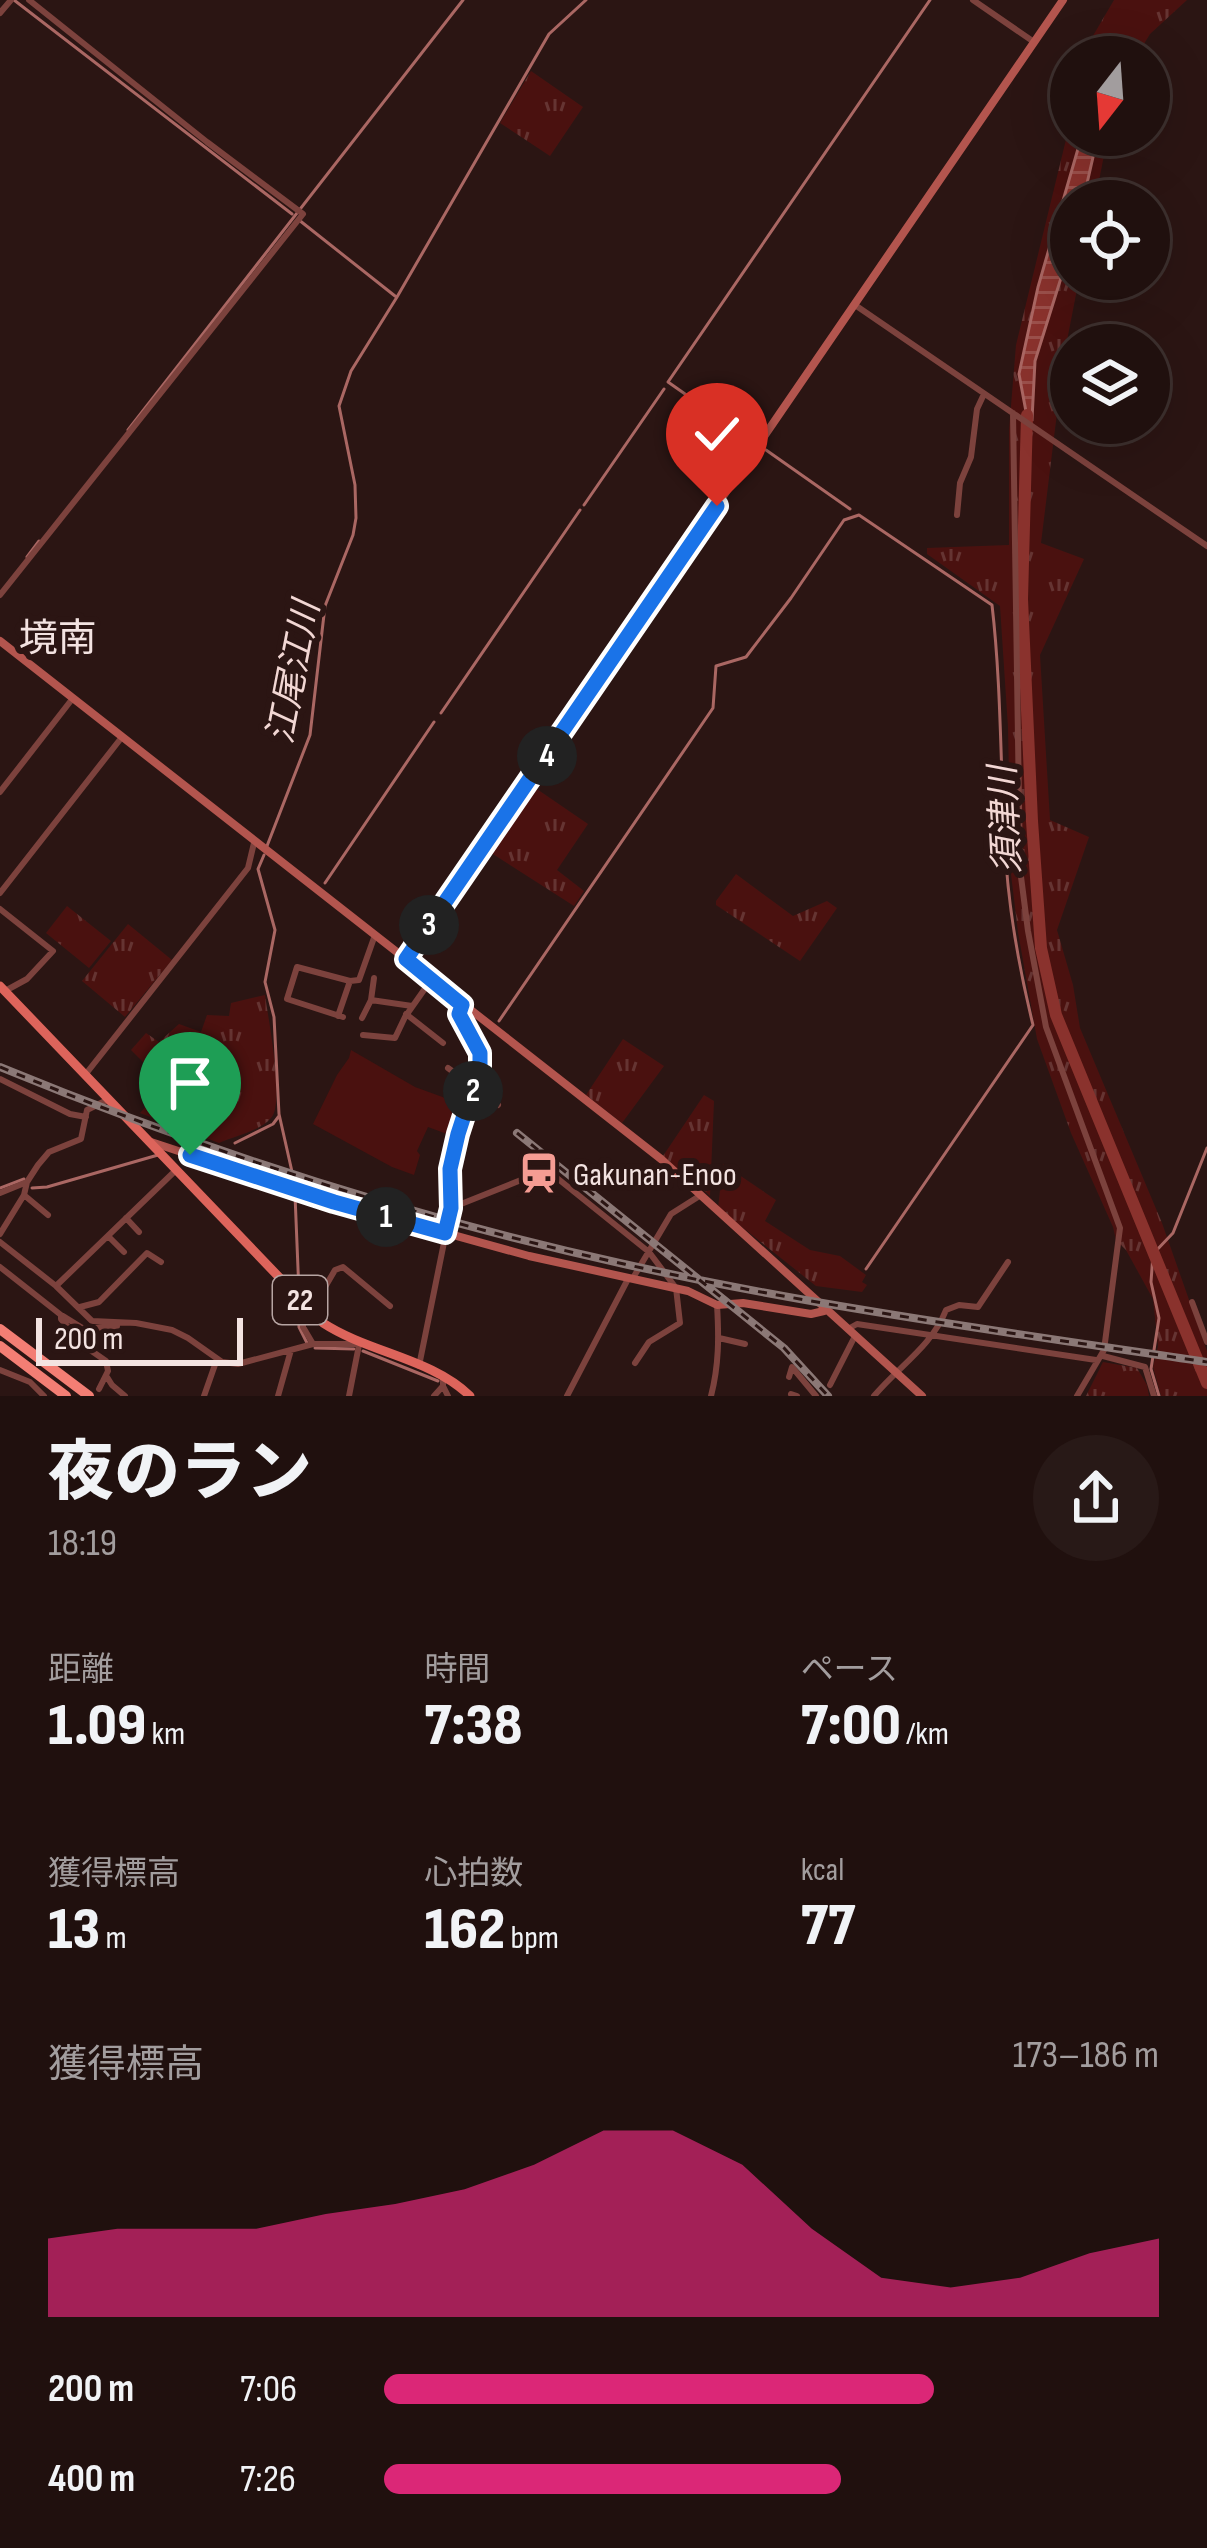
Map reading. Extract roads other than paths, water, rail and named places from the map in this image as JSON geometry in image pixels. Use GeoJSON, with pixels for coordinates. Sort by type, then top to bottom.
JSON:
{"type":"FeatureCollection","features":[{"type":"Feature","properties":{"kind":"highway"},"geometry":{"type":"LineString","coordinates":[[1,1329],[94,1392]]}},
{"type":"Feature","properties":{"kind":"highway"},"geometry":{"type":"LineString","coordinates":[[0,1346],[66,1396]]}},
{"type":"Feature","properties":{"kind":"main road","name":"22"},"geometry":{"type":"LineString","coordinates":[[3,994],[307,1308],[361,1345],[419,1366],[470,1396]]}},
{"type":"Feature","properties":{"kind":"street"},"geometry":{"type":"LineString","coordinates":[[0,13],[11,0]]}},
{"type":"Feature","properties":{"kind":"street"},"geometry":{"type":"LineString","coordinates":[[0,595],[303,214],[29,0]]}},
{"type":"Feature","properties":{"kind":"street"},"geometry":{"type":"LineString","coordinates":[[973,0],[1034,43]]}},
{"type":"Feature","properties":{"kind":"street"},"geometry":{"type":"LineString","coordinates":[[406,959],[1063,0]]}},
{"type":"Feature","properties":{"kind":"street"},"geometry":{"type":"LineString","coordinates":[[855,305],[1207,546]]}},
{"type":"Feature","properties":{"kind":"street"},"geometry":{"type":"LineString","coordinates":[[957,515],[960,483],[971,457],[977,409],[984,394]]}},
{"type":"Feature","properties":{"kind":"street"},"geometry":{"type":"LineString","coordinates":[[1013,413],[1020,869],[1028,931],[1046,1027],[1120,1228],[1099,1358],[1077,1396]]}},
{"type":"Feature","properties":{"kind":"street"},"geometry":{"type":"LineString","coordinates":[[0,641],[662,1160],[922,1396]]}},
{"type":"Feature","properties":{"kind":"street"},"geometry":{"type":"LineString","coordinates":[[0,792],[73,698]]}},
{"type":"Feature","properties":{"kind":"street"},"geometry":{"type":"LineString","coordinates":[[0,893],[122,737]]}},
{"type":"Feature","properties":{"kind":"street"},"geometry":{"type":"LineString","coordinates":[[85,1075],[248,868],[256,844]]}},
{"type":"Feature","properties":{"kind":"street"},"geometry":{"type":"LineString","coordinates":[[0,909],[53,951],[27,980],[3,994]]}},
{"type":"Feature","properties":{"kind":"street"},"geometry":{"type":"LineString","coordinates":[[350,981],[341,1017],[287,999],[297,967],[359,980],[375,935]]}},
{"type":"Feature","properties":{"kind":"street"},"geometry":{"type":"LineString","coordinates":[[362,1018],[374,978]]}},
{"type":"Feature","properties":{"kind":"street"},"geometry":{"type":"LineString","coordinates":[[363,1035],[395,1038],[431,980]]}},
{"type":"Feature","properties":{"kind":"street"},"geometry":{"type":"LineString","coordinates":[[371,1000],[412,1006]]}},
{"type":"Feature","properties":{"kind":"street"},"geometry":{"type":"LineString","coordinates":[[419,1366],[451,1208],[450,1169],[475,1088],[480,1053],[459,1014],[462,1005]]}},
{"type":"Feature","properties":{"kind":"street"},"geometry":{"type":"LineString","coordinates":[[406,1014],[443,1043]]}},
{"type":"Feature","properties":{"kind":"street"},"geometry":{"type":"LineString","coordinates":[[448,1068],[498,1105]]}},
{"type":"Feature","properties":{"kind":"street"},"geometry":{"type":"LineString","coordinates":[[0,1079],[70,1114],[86,1117]]}},
{"type":"Feature","properties":{"kind":"street"},"geometry":{"type":"LineString","coordinates":[[108,1100],[87,1110],[81,1139],[49,1152],[27,1182],[0,1238],[92,1321],[172,1330],[222,1362],[250,1363],[313,1343],[361,1345],[349,1396]]}},
{"type":"Feature","properties":{"kind":"street"},"geometry":{"type":"LineString","coordinates":[[155,1150],[173,1148],[334,1202],[529,1256],[676,1288],[717,1305],[743,1303],[811,1313],[826,1310]]}},
{"type":"Feature","properties":{"kind":"street"},"geometry":{"type":"LineString","coordinates":[[56,1286],[176,1171]]}},
{"type":"Feature","properties":{"kind":"street"},"geometry":{"type":"LineString","coordinates":[[451,1208],[531,1176],[549,1189],[557,1178],[649,1252],[676,1288],[680,1324],[650,1342],[635,1363]]}},
{"type":"Feature","properties":{"kind":"street"},"geometry":{"type":"LineString","coordinates":[[0,1193],[27,1182]]}},
{"type":"Feature","properties":{"kind":"street"},"geometry":{"type":"LineString","coordinates":[[24,1195],[48,1215]]}},
{"type":"Feature","properties":{"kind":"street"},"geometry":{"type":"LineString","coordinates":[[567,1396],[671,1214],[701,1195]]}},
{"type":"Feature","properties":{"kind":"street"},"geometry":{"type":"LineString","coordinates":[[127,1218],[139,1232]]}},
{"type":"Feature","properties":{"kind":"street"},"geometry":{"type":"LineString","coordinates":[[108,1236],[124,1252]]}},
{"type":"Feature","properties":{"kind":"street"},"geometry":{"type":"LineString","coordinates":[[80,1307],[99,1302],[147,1253],[161,1262]]}},
{"type":"Feature","properties":{"kind":"street"},"geometry":{"type":"LineString","coordinates":[[874,1396],[939,1328],[946,1310],[959,1305],[978,1307],[1008,1262]]}},
{"type":"Feature","properties":{"kind":"street"},"geometry":{"type":"LineString","coordinates":[[0,1267],[84,1329],[120,1323]]}},
{"type":"Feature","properties":{"kind":"street"},"geometry":{"type":"LineString","coordinates":[[313,1343],[302,1327],[307,1308],[335,1270],[344,1267],[390,1306]]}},
{"type":"Feature","properties":{"kind":"street"},"geometry":{"type":"LineString","coordinates":[[1192,1302],[1207,1342]]}},
{"type":"Feature","properties":{"kind":"street"},"geometry":{"type":"LineString","coordinates":[[711,1396],[717,1372],[717,1305]]}},
{"type":"Feature","properties":{"kind":"street"},"geometry":{"type":"LineString","coordinates":[[61,1315],[83,1345],[106,1361],[106,1375],[125,1396]]}},
{"type":"Feature","properties":{"kind":"street"},"geometry":{"type":"LineString","coordinates":[[830,1385],[857,1324],[1145,1367],[1154,1396]]}},
{"type":"Feature","properties":{"kind":"street"},"geometry":{"type":"LineString","coordinates":[[719,1338],[745,1344]]}},
{"type":"Feature","properties":{"kind":"street"},"geometry":{"type":"LineString","coordinates":[[278,1396],[291,1350]]}},
{"type":"Feature","properties":{"kind":"street"},"geometry":{"type":"LineString","coordinates":[[204,1396],[217,1359]]}},
{"type":"Feature","properties":{"kind":"street"},"geometry":{"type":"LineString","coordinates":[[790,1377],[793,1367],[816,1396]]}},
{"type":"Feature","properties":{"kind":"street"},"geometry":{"type":"LineString","coordinates":[[0,1370],[30,1382],[44,1396]]}},
{"type":"Feature","properties":{"kind":"street"},"geometry":{"type":"LineString","coordinates":[[94,1392],[106,1375]]}},
{"type":"Feature","properties":{"kind":"street"},"geometry":{"type":"LineString","coordinates":[[434,1396],[443,1381]]}},
{"type":"Feature","properties":{"kind":"street"},"geometry":{"type":"LineString","coordinates":[[443,1381],[448,1396]]}},
{"type":"Feature","properties":{"kind":"waterway"},"geometry":{"type":"LineString","coordinates":[[14,0],[292,214]]}},
{"type":"Feature","properties":{"kind":"waterway"},"geometry":{"type":"LineString","coordinates":[[128,430],[463,0]]}},
{"type":"Feature","properties":{"kind":"waterway","name":"江尾江川"},"geometry":{"type":"LineString","coordinates":[[267,846],[310,735],[325,606],[353,535],[355,485],[339,406],[351,371],[549,34],[586,0]]}},
{"type":"Feature","properties":{"kind":"waterway"},"geometry":{"type":"LineString","coordinates":[[752,441],[668,382],[930,0]]}},
{"type":"Feature","properties":{"kind":"waterway"},"geometry":{"type":"LineString","coordinates":[[299,220],[395,296]]}},
{"type":"Feature","properties":{"kind":"waterway"},"geometry":{"type":"LineString","coordinates":[[584,505],[664,389]]}},
{"type":"Feature","properties":{"kind":"waterway","name":"須津川"},"geometry":{"type":"LineString","coordinates":[[1027,415],[1022,599],[1041,948],[1056,1015],[1207,1383]]}},
{"type":"Feature","properties":{"kind":"waterway"},"geometry":{"type":"LineString","coordinates":[[766,450],[850,509]]}},
{"type":"Feature","properties":{"kind":"waterway"},"geometry":{"type":"LineString","coordinates":[[441,713],[580,510]]}},
{"type":"Feature","properties":{"kind":"waterway"},"geometry":{"type":"LineString","coordinates":[[499,1021],[713,708],[716,666],[746,657],[844,520],[859,515],[992,605],[1008,883],[1033,1025],[866,1269]]}},
{"type":"Feature","properties":{"kind":"waterway"},"geometry":{"type":"LineString","coordinates":[[27,557],[39,541]]}},
{"type":"Feature","properties":{"kind":"waterway"},"geometry":{"type":"LineString","coordinates":[[325,883],[434,722]]}},
{"type":"Feature","properties":{"kind":"waterway","name":"江尾江川"},"geometry":{"type":"LineString","coordinates":[[264,855],[258,869],[275,930],[265,982],[274,1017],[279,1114],[295,1185]]}},
{"type":"Feature","properties":{"kind":"waterway"},"geometry":{"type":"LineString","coordinates":[[235,1143],[273,1124],[279,1116]]}},
{"type":"Feature","properties":{"kind":"waterway"},"geometry":{"type":"LineString","coordinates":[[1159,1396],[1151,1369],[1159,1318],[1151,1282],[1153,1254],[1173,1233],[1207,1148]]}},
{"type":"Feature","properties":{"kind":"waterway"},"geometry":{"type":"LineString","coordinates":[[32,1188],[158,1155]]}},
{"type":"Feature","properties":{"kind":"waterway"},"geometry":{"type":"LineString","coordinates":[[0,1188],[24,1179]]}},
{"type":"Feature","properties":{"kind":"waterway","name":"江尾江川"},"geometry":{"type":"LineString","coordinates":[[295,1195],[299,1293]]}},
{"type":"Feature","properties":{"kind":"waterway","name":"江尾江川"},"geometry":{"type":"LineString","coordinates":[[298,1302],[299,1327],[307,1343]]}},
{"type":"Feature","properties":{"kind":"waterway","name":"江尾江川"},"geometry":{"type":"LineString","coordinates":[[315,1348],[354,1349]]}},
{"type":"Feature","properties":{"kind":"waterway","name":"江尾江川"},"geometry":{"type":"LineString","coordinates":[[363,1351],[438,1381]]}},
{"type":"Feature","properties":{"kind":"railway"},"geometry":{"type":"LineString","coordinates":[[0,1067],[308,1179],[544,1245],[841,1306],[1207,1362]]}},
{"type":"Feature","properties":{"kind":"railway"},"geometry":{"type":"LineString","coordinates":[[517,1133],[784,1348],[828,1396]]}},
{"type":"Feature","properties":{"kind":"place","name":"Gakunan-Enoo"},"geometry":{"type":"Point","coordinates":[539,1173]}},
{"type":"Feature","properties":{"kind":"district","name":"境南"},"geometry":{"type":"Point","coordinates":[58,637]}}]}
